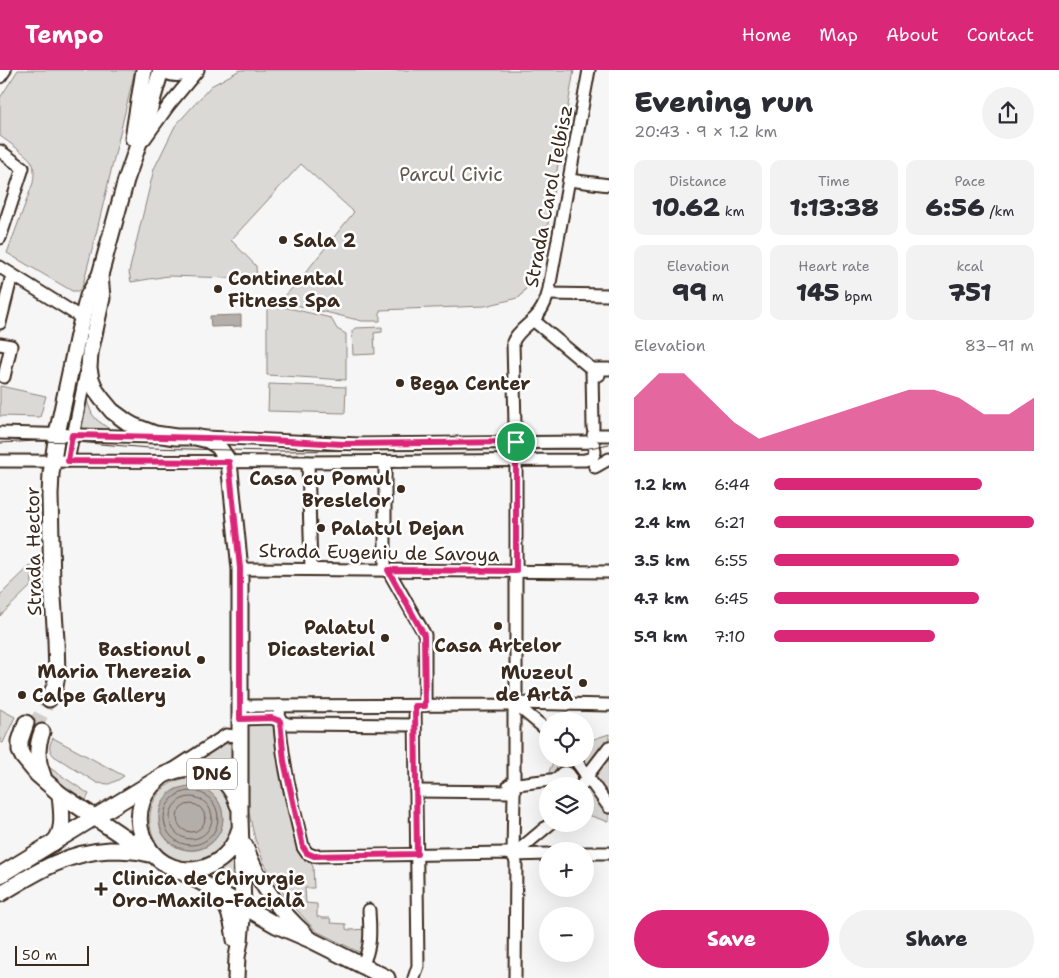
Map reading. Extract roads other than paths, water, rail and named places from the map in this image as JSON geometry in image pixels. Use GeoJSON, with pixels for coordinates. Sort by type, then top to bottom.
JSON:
{"type":"FeatureCollection","features":[{"type":"Feature","properties":{"kind":"main road"},"geometry":{"type":"LineString","coordinates":[[126,180],[144,70]]}},
{"type":"Feature","properties":{"kind":"main road"},"geometry":{"type":"LineString","coordinates":[[160,70],[145,125],[126,180],[100,275],[102,298],[89,368],[96,391],[108,407],[127,422],[155,434],[195,437],[208,440],[222,450],[229,462],[240,568],[240,818],[243,907],[236,978]]}},
{"type":"Feature","properties":{"kind":"main road","name":"Strada Hector"},"geometry":{"type":"LineString","coordinates":[[49,700],[48,684],[56,640],[50,542],[50,495],[60,461],[57,434],[82,318],[88,296],[100,275]]}},
{"type":"Feature","properties":{"kind":"main road"},"geometry":{"type":"LineString","coordinates":[[46,783],[38,756],[34,728],[29,744],[29,755],[31,766],[37,774],[46,783],[60,794],[164,863]]}},
{"type":"Feature","properties":{"kind":"main road","name":"DN6"},"geometry":{"type":"LineString","coordinates":[[0,875],[172,771],[184,768],[198,769],[222,780],[233,793],[238,805],[244,842],[257,875],[281,909],[311,940]]}},
{"type":"Feature","properties":{"kind":"main road","name":"DN6"},"geometry":{"type":"LineString","coordinates":[[160,778],[145,794],[138,820],[144,842],[152,853],[164,863],[179,869],[193,870],[214,863],[225,855],[234,844],[239,832],[240,818]]}},
{"type":"Feature","properties":{"kind":"main road"},"geometry":{"type":"LineString","coordinates":[[46,847],[57,838],[61,830],[60,794]]}},
{"type":"Feature","properties":{"kind":"main road","name":"DN6"},"geometry":{"type":"LineString","coordinates":[[0,894],[63,859],[85,853],[132,850],[145,853],[276,925],[311,940],[387,978]]}},
{"type":"Feature","properties":{"kind":"main road"},"geometry":{"type":"LineString","coordinates":[[208,886],[221,897],[227,907],[235,936],[237,957]]}},
{"type":"Feature","properties":{"kind":"main road"},"geometry":{"type":"LineString","coordinates":[[240,941],[259,924],[276,925]]}},
{"type":"Feature","properties":{"kind":"street"},"geometry":{"type":"LineString","coordinates":[[0,77],[4,70]]}},
{"type":"Feature","properties":{"kind":"street"},"geometry":{"type":"LineString","coordinates":[[160,70],[179,76],[196,70]]}},
{"type":"Feature","properties":{"kind":"street"},"geometry":{"type":"LineString","coordinates":[[126,180],[142,143],[196,70]]}},
{"type":"Feature","properties":{"kind":"street","name":"Strada Carol Telbisz"},"geometry":{"type":"LineString","coordinates":[[516,442],[513,347],[515,338],[542,308],[548,294],[589,70]]}},
{"type":"Feature","properties":{"kind":"street"},"geometry":{"type":"LineString","coordinates":[[0,151],[23,168],[0,238]]}},
{"type":"Feature","properties":{"kind":"street"},"geometry":{"type":"LineString","coordinates":[[569,180],[609,186]]}},
{"type":"Feature","properties":{"kind":"street"},"geometry":{"type":"LineString","coordinates":[[0,267],[82,318]]}},
{"type":"Feature","properties":{"kind":"street"},"geometry":{"type":"LineString","coordinates":[[0,323],[12,275]]}},
{"type":"Feature","properties":{"kind":"street"},"geometry":{"type":"LineString","coordinates":[[548,294],[609,295]]}},
{"type":"Feature","properties":{"kind":"street"},"geometry":{"type":"LineString","coordinates":[[533,320],[600,371],[593,432],[609,435]]}},
{"type":"Feature","properties":{"kind":"street"},"geometry":{"type":"LineString","coordinates":[[0,344],[11,346],[4,377]]}},
{"type":"Feature","properties":{"kind":"street"},"geometry":{"type":"LineString","coordinates":[[60,461],[72,435],[90,356]]}},
{"type":"Feature","properties":{"kind":"street"},"geometry":{"type":"LineString","coordinates":[[0,433],[176,437]]}},
{"type":"Feature","properties":{"kind":"street"},"geometry":{"type":"LineString","coordinates":[[0,461],[308,462],[588,460],[594,456],[595,450],[592,444],[587,442],[343,444],[195,437]]}},
{"type":"Feature","properties":{"kind":"street"},"geometry":{"type":"LineString","coordinates":[[515,978],[516,863],[513,856],[511,704],[516,698],[516,442]]}},
{"type":"Feature","properties":{"kind":"street"},"geometry":{"type":"LineString","coordinates":[[595,467],[609,460]]}},
{"type":"Feature","properties":{"kind":"street"},"geometry":{"type":"LineString","coordinates":[[308,462],[311,569]]}},
{"type":"Feature","properties":{"kind":"street"},"geometry":{"type":"LineString","coordinates":[[385,467],[387,570],[424,635],[420,706],[415,725],[418,966],[414,978]]}},
{"type":"Feature","properties":{"kind":"street","name":"Strada Eugeniu de Savoya"},"geometry":{"type":"LineString","coordinates":[[240,568],[609,572]]}},
{"type":"Feature","properties":{"kind":"street"},"geometry":{"type":"LineString","coordinates":[[511,704],[539,724]]}},
{"type":"Feature","properties":{"kind":"street"},"geometry":{"type":"LineString","coordinates":[[240,712],[279,706],[609,705]]}},
{"type":"Feature","properties":{"kind":"street"},"geometry":{"type":"LineString","coordinates":[[279,706],[284,761],[304,851],[308,854],[314,856],[508,853],[513,856],[539,855]]}},
{"type":"Feature","properties":{"kind":"street"},"geometry":{"type":"LineString","coordinates":[[240,712],[272,718],[288,724],[415,725]]}},
{"type":"Feature","properties":{"kind":"street"},"geometry":{"type":"LineString","coordinates":[[160,778],[226,735],[235,736],[240,741]]}},
{"type":"Feature","properties":{"kind":"street"},"geometry":{"type":"LineString","coordinates":[[587,777],[609,747]]}},
{"type":"Feature","properties":{"kind":"street"},"geometry":{"type":"LineString","coordinates":[[416,791],[512,787],[539,782]]}},
{"type":"Feature","properties":{"kind":"street"},"geometry":{"type":"LineString","coordinates":[[594,791],[609,807]]}},
{"type":"Feature","properties":{"kind":"street"},"geometry":{"type":"LineString","coordinates":[[513,856],[541,832]]}},
{"type":"Feature","properties":{"kind":"street"},"geometry":{"type":"LineString","coordinates":[[594,853],[609,853]]}},
{"type":"Feature","properties":{"kind":"street"},"geometry":{"type":"LineString","coordinates":[[362,966],[370,945],[369,910]]}},
{"type":"Feature","properties":{"kind":"water"},"geometry":{"type":"Polygon","coordinates":[[[241,315],[241,326],[211,327],[210,316],[241,315]]]}},
{"type":"Feature","properties":{"kind":"water"},"geometry":{"type":"Polygon","coordinates":[[[185,786],[197,786],[214,795],[221,806],[223,818],[221,830],[214,841],[197,850],[185,850],[173,845],[164,836],[159,824],[159,812],[164,800],[173,791],[185,786]]]}},
{"type":"Feature","properties":{"kind":"tunnel"},"geometry":{"type":"LineString","coordinates":[[34,728],[49,699]]}},
{"type":"Feature","properties":{"kind":"tram line"},"geometry":{"type":"LineString","coordinates":[[0,443],[36,441],[76,442],[149,448],[270,451],[583,449],[609,444]]}},
{"type":"Feature","properties":{"kind":"place","name":"Sala 2"},"geometry":{"type":"Point","coordinates":[283,240]}},
{"type":"Feature","properties":{"kind":"place","name":"Continental Fitness Spa"},"geometry":{"type":"Point","coordinates":[218,289]}},
{"type":"Feature","properties":{"kind":"place","name":"Bega Center"},"geometry":{"type":"Point","coordinates":[400,383]}},
{"type":"Feature","properties":{"kind":"place","name":"Casa cu Pomul Breslelor"},"geometry":{"type":"Point","coordinates":[401,489]}},
{"type":"Feature","properties":{"kind":"place","name":"Palatul Dejan"},"geometry":{"type":"Point","coordinates":[321,528]}},
{"type":"Feature","properties":{"kind":"place","name":"Casa Artelor"},"geometry":{"type":"Point","coordinates":[498,626]}},
{"type":"Feature","properties":{"kind":"place","name":"Palatul Dicasterial"},"geometry":{"type":"Point","coordinates":[385,638]}},
{"type":"Feature","properties":{"kind":"place","name":"Bastionul Maria Therezia"},"geometry":{"type":"Point","coordinates":[201,660]}},
{"type":"Feature","properties":{"kind":"place","name":"Muzeul de Artă"},"geometry":{"type":"Point","coordinates":[583,683]}},
{"type":"Feature","properties":{"kind":"place","name":"Calpe Gallery"},"geometry":{"type":"Point","coordinates":[22,695]}},
{"type":"Feature","properties":{"kind":"place","name":"Clinica de Chirurgie Oro-Maxilo-Facială"},"geometry":{"type":"Point","coordinates":[101,889]}},
{"type":"Feature","properties":{"kind":"park label","name":"Parcul Civic"},"geometry":{"type":"Point","coordinates":[451,174]}}]}
